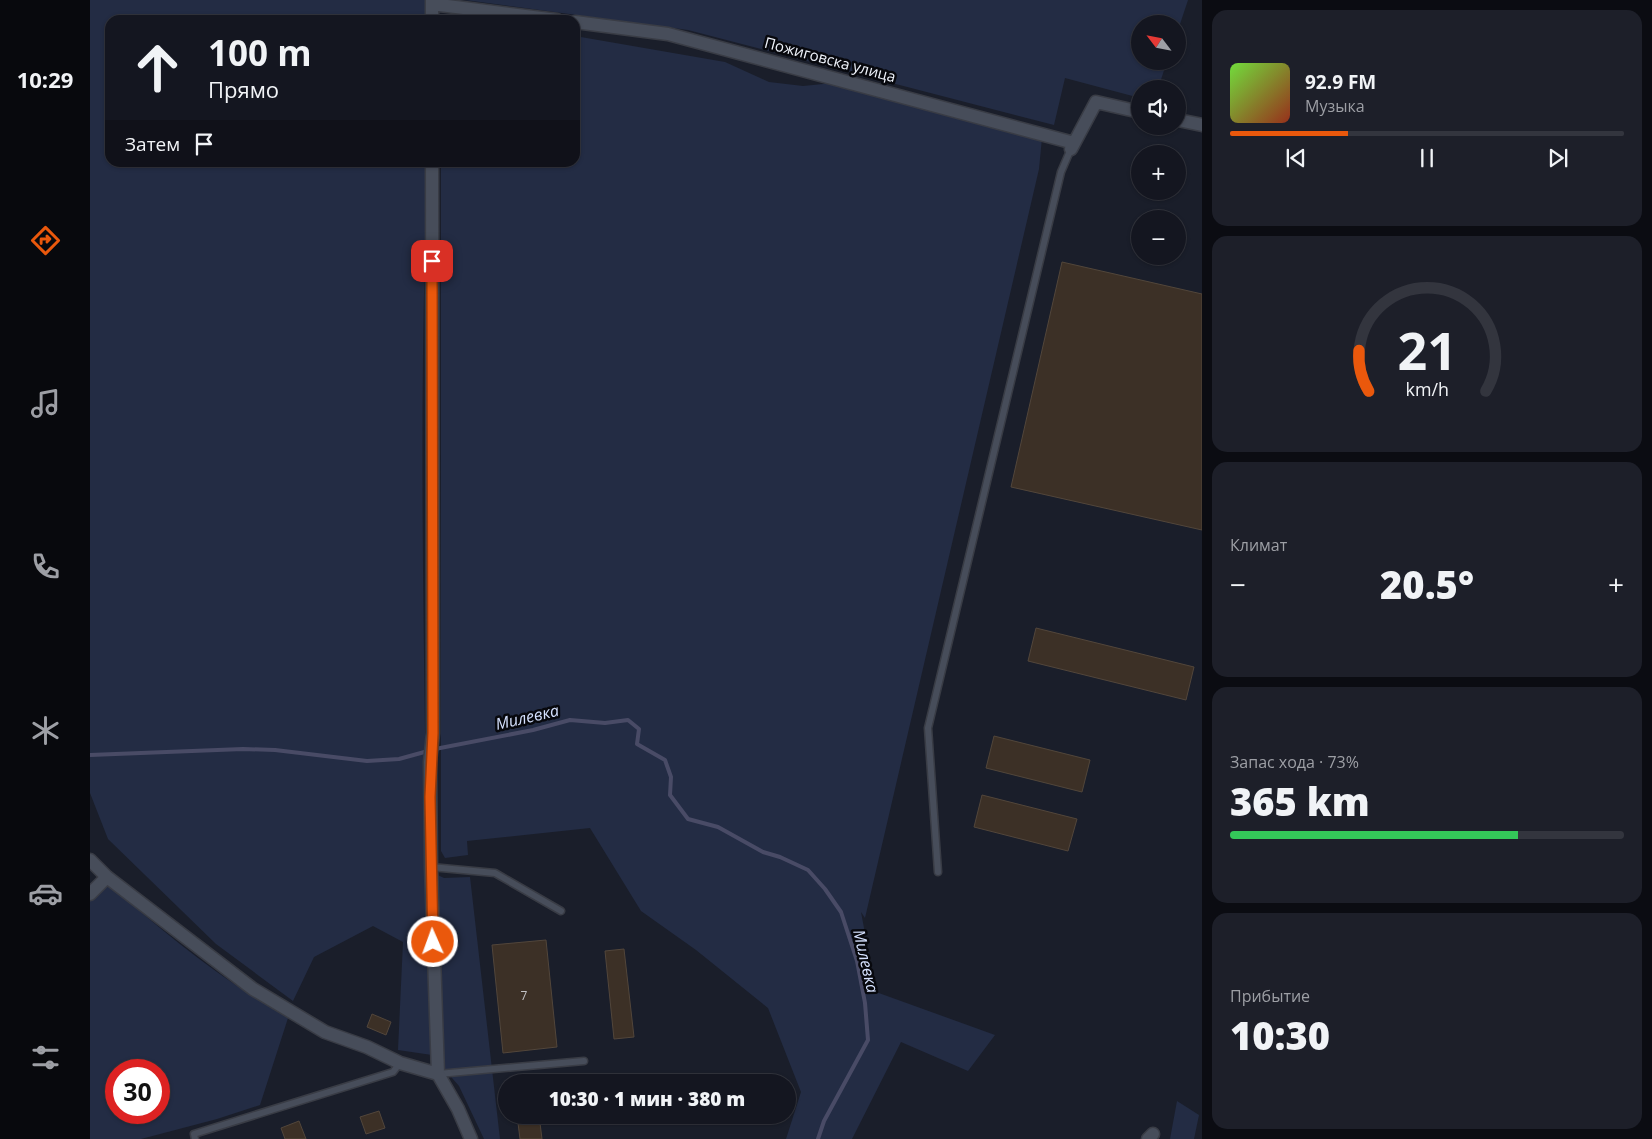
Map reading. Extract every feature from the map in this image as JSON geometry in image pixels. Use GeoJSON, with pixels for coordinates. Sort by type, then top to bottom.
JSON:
{"type":"FeatureCollection","features":[{"type":"Feature","properties":{"kind":"street"},"geometry":{"type":"LineString","coordinates":[[432,15],[432,2],[522,15]]}},
{"type":"Feature","properties":{"kind":"street","name":"Пожиговска улица"},"geometry":{"type":"LineString","coordinates":[[580,23],[668,34],[1072,147]]}},
{"type":"Feature","properties":{"kind":"street"},"geometry":{"type":"LineString","coordinates":[[1072,147],[1096,102],[1131,110]]}},
{"type":"Feature","properties":{"kind":"street"},"geometry":{"type":"LineString","coordinates":[[1186,122],[1202,125]]}},
{"type":"Feature","properties":{"kind":"street"},"geometry":{"type":"LineString","coordinates":[[432,167],[433,733],[430,762],[431,867],[438,1074],[458,1109],[471,1139]]}},
{"type":"Feature","properties":{"kind":"street"},"geometry":{"type":"LineString","coordinates":[[90,860],[107,877],[253,989],[325,1032],[367,1047],[400,1064],[438,1074]]}},
{"type":"Feature","properties":{"kind":"street"},"geometry":{"type":"LineString","coordinates":[[90,894],[107,877]]}},
{"type":"Feature","properties":{"kind":"lane"},"geometry":{"type":"LineString","coordinates":[[938,872],[928,728],[1061,172],[1072,147]]}},
{"type":"Feature","properties":{"kind":"lane"},"geometry":{"type":"LineString","coordinates":[[431,867],[495,873],[561,911]]}},
{"type":"Feature","properties":{"kind":"lane"},"geometry":{"type":"LineString","coordinates":[[438,1074],[584,1061]]}},
{"type":"Feature","properties":{"kind":"lane"},"geometry":{"type":"LineString","coordinates":[[195,1139],[194,1134],[393,1072],[400,1064]]}},
{"type":"Feature","properties":{"kind":"shaded area"},"geometry":{"type":"Polygon","coordinates":[[[90,0],[425,0],[426,15],[105,15],[105,167],[428,167],[422,428],[427,870],[444,878],[470,877],[500,1139],[484,1139],[459,1086],[432,1055],[398,1050],[403,942],[373,926],[314,957],[293,1001],[216,944],[108,839],[90,793],[90,0]]]}},
{"type":"Feature","properties":{"kind":"shaded area"},"geometry":{"type":"Polygon","coordinates":[[[465,0],[1188,0],[1183,15],[1131,15],[1131,70],[1164,70],[1161,80],[1131,80],[1131,96],[1065,78],[1054,125],[688,30],[465,0]]]}},
{"type":"Feature","properties":{"kind":"shaded area"},"geometry":{"type":"Polygon","coordinates":[[[580,37],[725,62],[769,82],[803,86],[833,83],[870,92],[954,118],[1042,138],[1039,169],[865,918],[861,912],[876,992],[995,1035],[968,1071],[901,1042],[852,1139],[786,1139],[791,1124],[796,1124],[796,1108],[801,1092],[796,1074],[794,1074],[768,1008],[696,950],[641,911],[590,828],[467,841],[468,855],[445,858],[441,851],[441,167],[580,167],[580,37]]]}},
{"type":"Feature","properties":{"kind":"shaded area"},"geometry":{"type":"Polygon","coordinates":[[[107,883],[194,955],[240,988],[288,1018],[260,1105],[217,1119],[141,1139],[90,1139],[90,898],[107,883]]]}},
{"type":"Feature","properties":{"kind":"shaded area"},"geometry":{"type":"Polygon","coordinates":[[[1177,1101],[1199,1115],[1194,1139],[1170,1139],[1177,1101]]]}},
{"type":"Feature","properties":{"kind":"building"},"geometry":{"type":"Polygon","coordinates":[[[1062,262],[1202,294],[1202,530],[1011,487],[1062,262]]]}},
{"type":"Feature","properties":{"kind":"building"},"geometry":{"type":"Polygon","coordinates":[[[1036,628],[1194,667],[1186,700],[1028,661],[1036,628]]]}},
{"type":"Feature","properties":{"kind":"building"},"geometry":{"type":"Polygon","coordinates":[[[994,736],[1090,760],[1082,792],[986,768],[994,736]]]}},
{"type":"Feature","properties":{"kind":"building"},"geometry":{"type":"Polygon","coordinates":[[[982,795],[1077,819],[1068,851],[974,827],[982,795]]]}},
{"type":"Feature","properties":{"kind":"building"},"geometry":{"type":"Polygon","coordinates":[[[546,940],[557,1047],[503,1053],[492,945],[546,940]]]}},
{"type":"Feature","properties":{"kind":"building"},"geometry":{"type":"Polygon","coordinates":[[[624,949],[634,1037],[614,1039],[605,951],[624,949]]]}},
{"type":"Feature","properties":{"kind":"building"},"geometry":{"type":"Polygon","coordinates":[[[372,1014],[391,1022],[386,1035],[367,1027],[372,1014]]]}},
{"type":"Feature","properties":{"kind":"building"},"geometry":{"type":"Polygon","coordinates":[[[379,1111],[385,1128],[366,1134],[360,1117],[379,1111]]]}},
{"type":"Feature","properties":{"kind":"building"},"geometry":{"type":"Polygon","coordinates":[[[299,1121],[306,1139],[285,1139],[281,1128],[299,1121]]]}},
{"type":"Feature","properties":{"kind":"building"},"geometry":{"type":"Polygon","coordinates":[[[518,1124],[540,1124],[542,1139],[520,1139],[518,1124]]]}},
{"type":"Feature","properties":{"kind":"waterway","name":"Милевка"},"geometry":{"type":"LineString","coordinates":[[435,749],[533,730],[570,720],[605,723],[628,720],[639,729],[637,744],[665,760],[671,777],[670,795],[688,819],[718,827],[763,852],[780,857],[808,870],[825,889],[841,912],[857,961],[865,1003],[868,1040],[824,1121],[818,1139]]}},
{"type":"Feature","properties":{"kind":"waterway","name":"Милевка"},"geometry":{"type":"LineString","coordinates":[[90,755],[243,749],[275,750],[367,761],[399,759],[428,751]]}},
{"type":"Feature","properties":{"kind":"route"},"geometry":{"type":"LineString","coordinates":[[432,261],[433,733],[430,762],[430,797],[433,942]]}}]}
